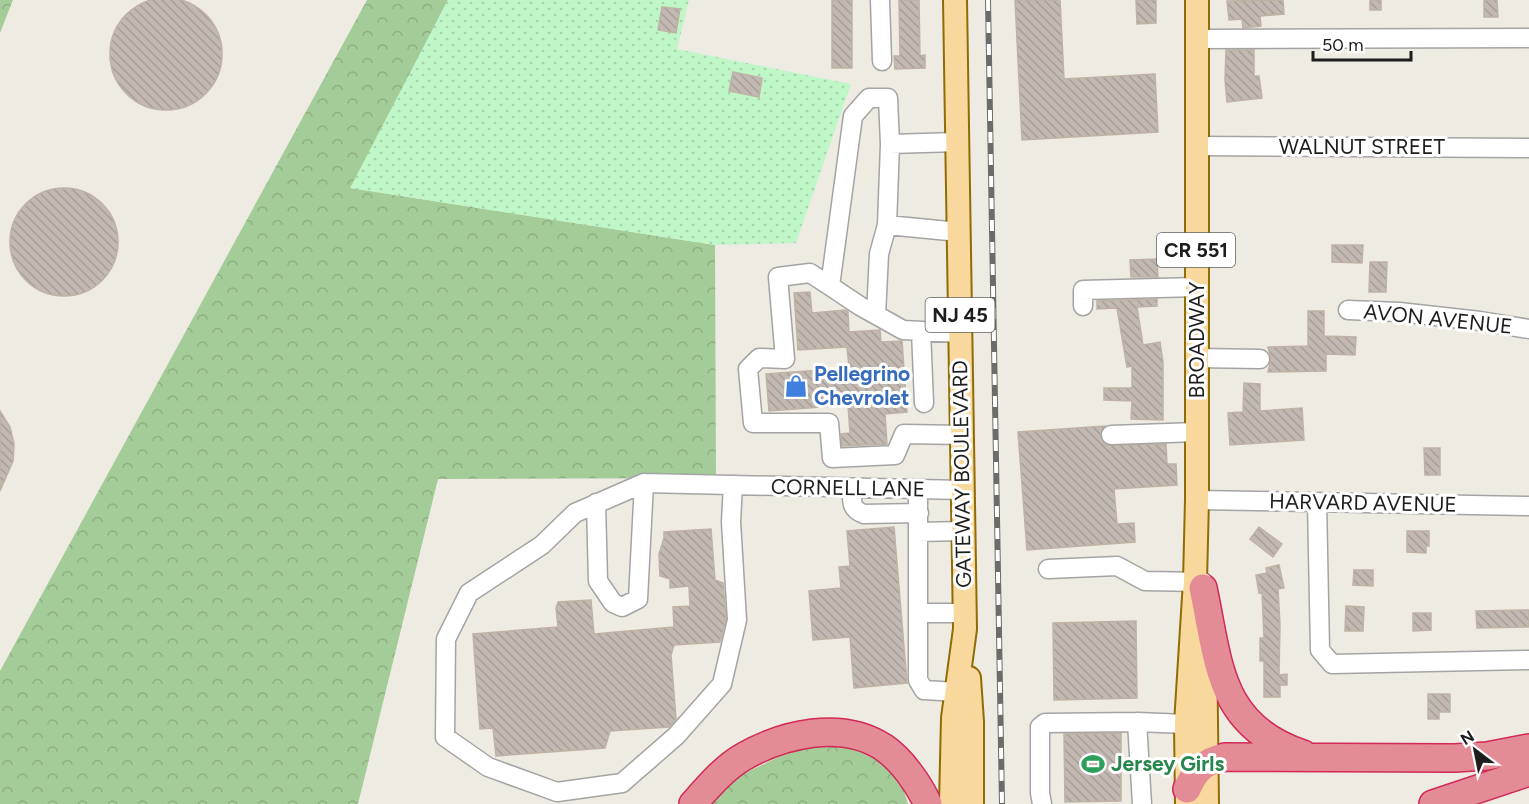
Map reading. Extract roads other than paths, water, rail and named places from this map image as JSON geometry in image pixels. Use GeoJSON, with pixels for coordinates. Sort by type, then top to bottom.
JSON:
{"type":"FeatureCollection","features":[{"type":"Feature","properties":{"kind":"highway"},"geometry":{"type":"LineString","coordinates":[[1200,584],[1225,686],[1239,713],[1273,741],[1321,759]]}},
{"type":"Feature","properties":{"kind":"highway"},"geometry":{"type":"LineString","coordinates":[[693,804],[725,771],[742,758],[784,738],[805,733],[827,732],[861,737],[883,747],[904,766],[928,804]]}},
{"type":"Feature","properties":{"kind":"highway"},"geometry":{"type":"LineString","coordinates":[[1194,799],[1196,772],[1208,762],[1225,757],[1321,759],[1472,757],[1529,748]]}},
{"type":"Feature","properties":{"kind":"highway"},"geometry":{"type":"LineString","coordinates":[[1434,804],[1529,772]]}},
{"type":"Feature","properties":{"kind":"main road","name":"GATEWAY BOULEVARD"},"geometry":{"type":"LineString","coordinates":[[951,804],[953,718],[965,621],[955,0]]}},
{"type":"Feature","properties":{"kind":"main road","name":"BROADWAY"},"geometry":{"type":"LineString","coordinates":[[1197,0],[1197,500],[1208,762]]}},
{"type":"Feature","properties":{"kind":"main road","name":"BROADWAY"},"geometry":{"type":"LineString","coordinates":[[1194,799],[1186,724],[1200,584]]}},
{"type":"Feature","properties":{"kind":"main road","name":"NJ 45"},"geometry":{"type":"LineString","coordinates":[[965,621],[972,722],[972,804]]}},
{"type":"Feature","properties":{"kind":"street"},"geometry":{"type":"LineString","coordinates":[[880,0],[882,61]]}},
{"type":"Feature","properties":{"kind":"street"},"geometry":{"type":"LineString","coordinates":[[1197,39],[1529,38]]}},
{"type":"Feature","properties":{"kind":"street"},"geometry":{"type":"LineString","coordinates":[[831,286],[853,117],[869,98],[888,98],[890,144],[888,225],[879,254],[876,315]]}},
{"type":"Feature","properties":{"kind":"street"},"geometry":{"type":"LineString","coordinates":[[890,144],[957,142]]}},
{"type":"Feature","properties":{"kind":"street","name":"WALNUT STREET"},"geometry":{"type":"LineString","coordinates":[[1196,146],[1529,148]]}},
{"type":"Feature","properties":{"kind":"street"},"geometry":{"type":"LineString","coordinates":[[888,225],[959,232]]}},
{"type":"Feature","properties":{"kind":"street"},"geometry":{"type":"LineString","coordinates":[[960,333],[903,330],[810,273],[778,277],[785,359],[759,358],[747,369],[753,423],[829,423],[832,459],[895,455],[904,434],[962,435]]}},
{"type":"Feature","properties":{"kind":"street"},"geometry":{"type":"LineString","coordinates":[[1083,306],[1083,290],[1197,287]]}},
{"type":"Feature","properties":{"kind":"street","name":"AVON AVENUE"},"geometry":{"type":"LineString","coordinates":[[1348,310],[1399,312],[1529,329]]}},
{"type":"Feature","properties":{"kind":"street"},"geometry":{"type":"LineString","coordinates":[[921,331],[924,404]]}},
{"type":"Feature","properties":{"kind":"street"},"geometry":{"type":"LineString","coordinates":[[1197,358],[1260,359]]}},
{"type":"Feature","properties":{"kind":"street"},"geometry":{"type":"LineString","coordinates":[[1111,435],[1197,432]]}},
{"type":"Feature","properties":{"kind":"street"},"geometry":{"type":"LineString","coordinates":[[596,503],[598,581],[613,603],[622,607],[638,599],[644,483],[596,503],[575,513],[542,544],[469,593],[446,639],[445,737],[488,767],[557,792],[622,783],[676,736],[722,684],[737,620],[731,522],[733,485]]}},
{"type":"Feature","properties":{"kind":"street","name":"CORNELL LANE"},"geometry":{"type":"LineString","coordinates":[[644,483],[963,490]]}},
{"type":"Feature","properties":{"kind":"street"},"geometry":{"type":"LineString","coordinates":[[852,488],[852,507],[856,511],[864,514],[918,513]]}},
{"type":"Feature","properties":{"kind":"street"},"geometry":{"type":"LineString","coordinates":[[918,489],[918,680],[924,690],[957,692]]}},
{"type":"Feature","properties":{"kind":"street","name":"HARVARD AVENUE"},"geometry":{"type":"LineString","coordinates":[[1197,500],[1529,506]]}},
{"type":"Feature","properties":{"kind":"street"},"geometry":{"type":"LineString","coordinates":[[1317,502],[1320,650],[1332,664],[1529,660]]}},
{"type":"Feature","properties":{"kind":"street"},"geometry":{"type":"LineString","coordinates":[[918,532],[963,531]]}},
{"type":"Feature","properties":{"kind":"street"},"geometry":{"type":"LineString","coordinates":[[1048,569],[1117,566],[1145,580],[1200,584]]}},
{"type":"Feature","properties":{"kind":"street"},"geometry":{"type":"LineString","coordinates":[[918,613],[965,621]]}},
{"type":"Feature","properties":{"kind":"street"},"geometry":{"type":"LineString","coordinates":[[1137,722],[1142,804]]}},
{"type":"Feature","properties":{"kind":"street"},"geometry":{"type":"LineString","coordinates":[[1042,804],[1040,728],[1045,723],[1186,724]]}},
{"type":"Feature","properties":{"kind":"railway"},"geometry":{"type":"LineString","coordinates":[[988,0],[1002,804]]}},
{"type":"Feature","properties":{"kind":"place","name":"Pellegrino Chevrolet"},"geometry":{"type":"Point","coordinates":[796,386]}},
{"type":"Feature","properties":{"kind":"place","name":"Jersey Girls"},"geometry":{"type":"Point","coordinates":[1093,764]}}]}
